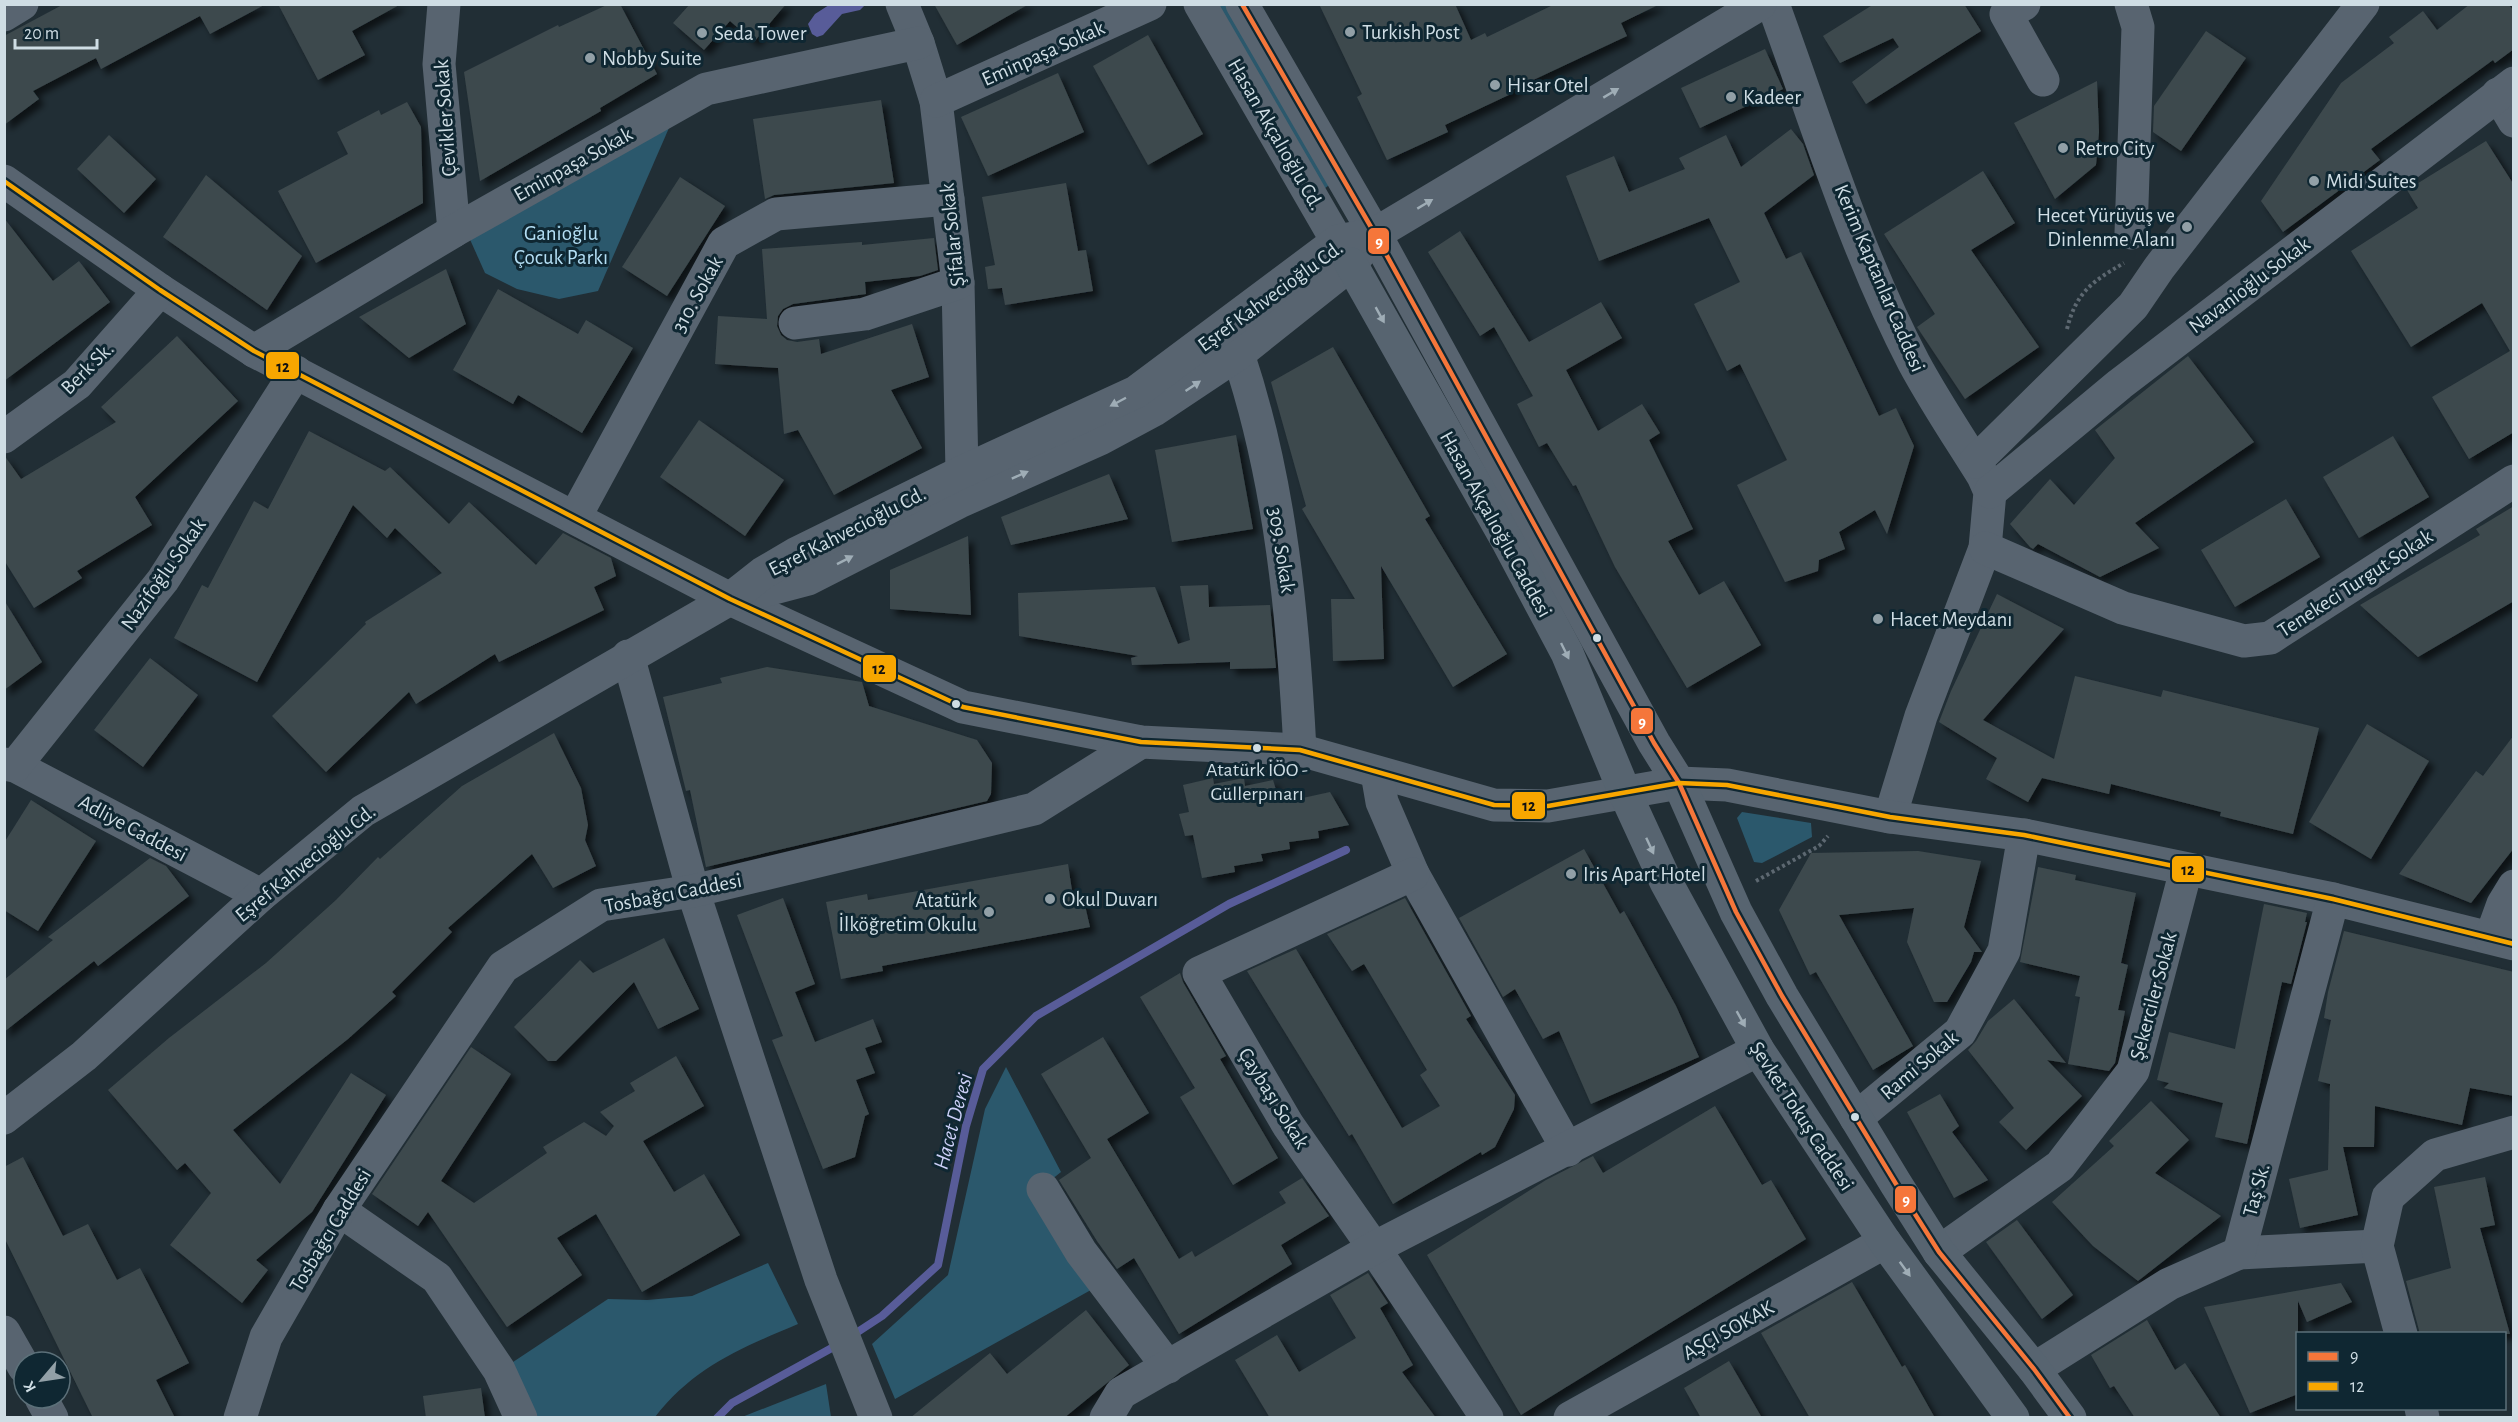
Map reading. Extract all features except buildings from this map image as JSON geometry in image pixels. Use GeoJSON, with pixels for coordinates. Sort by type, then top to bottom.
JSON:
{"type":"FeatureCollection","features":[{"type":"Feature","properties":{"kind":"main road","name":"Hasan Akçalıoğlu Caddesi"},"geometry":{"type":"LineString","coordinates":[[1345,252],[1567,653],[1625,793]]}},
{"type":"Feature","properties":{"kind":"main road","name":"Şevket Tokuş Caddesi"},"geometry":{"type":"LineString","coordinates":[[1679,783],[1736,912],[1782,996],[1856,1118],[1939,1252],[2034,1369],[2070,1418]]}},
{"type":"Feature","properties":{"kind":"main road","name":"Şevket Tokuş Caddesi"},"geometry":{"type":"LineString","coordinates":[[1625,793],[1666,882],[1758,1050],[2002,1413]]}},
{"type":"Feature","properties":{"kind":"street"},"geometry":{"type":"LineString","coordinates":[[4,15],[22,4]]}},
{"type":"Feature","properties":{"kind":"street","name":"Çevikler Sokak"},"geometry":{"type":"LineString","coordinates":[[444,4],[439,64],[454,231]]}},
{"type":"Feature","properties":{"kind":"street","name":"Şifalar Sokak"},"geometry":{"type":"LineString","coordinates":[[902,4],[918,44],[936,101],[958,283],[962,472]]}},
{"type":"Feature","properties":{"kind":"street","name":"Eminpaşa Sokak"},"geometry":{"type":"LineString","coordinates":[[936,101],[1150,4]]}},
{"type":"Feature","properties":{"kind":"street","name":"Hasan Akçalıoğlu Cd."},"geometry":{"type":"LineString","coordinates":[[1200,4],[1345,252]]}},
{"type":"Feature","properties":{"kind":"street"},"geometry":{"type":"LineString","coordinates":[[1375,234],[1760,4]]}},
{"type":"Feature","properties":{"kind":"street","name":"Kerim Kaptanlar Caddesi"},"geometry":{"type":"LineString","coordinates":[[1773,4],[1866,257],[1889,309],[1914,363],[1975,462],[1990,492]]}},
{"type":"Feature","properties":{"kind":"street"},"geometry":{"type":"LineString","coordinates":[[2024,4],[2006,14],[2043,80]]}},
{"type":"Feature","properties":{"kind":"street"},"geometry":{"type":"LineString","coordinates":[[2131,4],[2138,27],[2131,233]]}},
{"type":"Feature","properties":{"kind":"street"},"geometry":{"type":"LineString","coordinates":[[1975,462],[2133,306],[2166,258],[2363,4]]}},
{"type":"Feature","properties":{"kind":"street","name":"Hasan Akçalıoğlu Cd."},"geometry":{"type":"LineString","coordinates":[[1253,8],[1654,743],[1679,783]]}},
{"type":"Feature","properties":{"kind":"street","name":"Eminpaşa Sokak"},"geometry":{"type":"LineString","coordinates":[[254,351],[454,231],[706,89],[918,44]]}},
{"type":"Feature","properties":{"kind":"street","name":"Navanioğlu Sokak"},"geometry":{"type":"LineString","coordinates":[[1990,492],[2120,384],[2508,99]]}},
{"type":"Feature","properties":{"kind":"street"},"geometry":{"type":"LineString","coordinates":[[4,181],[160,290],[254,351],[730,599],[963,707],[1141,742],[1300,750],[1494,805],[1548,806],[1679,783],[1727,785],[1890,817],[2024,835],[2333,899],[2502,940],[2503,904],[2514,886]]}},
{"type":"Feature","properties":{"kind":"street","name":"310. Sokak"},"geometry":{"type":"LineString","coordinates":[[575,517],[724,243],[776,214],[948,199]]}},
{"type":"Feature","properties":{"kind":"street","name":"Eşref Kahvecioğlu Cd."},"geometry":{"type":"LineString","coordinates":[[4,1118],[84,1056],[261,896],[363,811],[730,599],[763,573],[797,553],[962,472],[1136,392],[1375,234]]}},
{"type":"Feature","properties":{"kind":"street","name":"Eşref Kahvecioğlu Cd."},"geometry":{"type":"LineString","coordinates":[[730,599],[808,579],[959,502],[1100,439],[1154,410],[1238,354],[1345,252]]}},
{"type":"Feature","properties":{"kind":"street"},"geometry":{"type":"LineString","coordinates":[[795,322],[865,314],[958,283]]}},
{"type":"Feature","properties":{"kind":"street","name":"Berk Sk."},"geometry":{"type":"LineString","coordinates":[[4,437],[77,384],[160,290]]}},
{"type":"Feature","properties":{"kind":"street","name":"309. Sokak"},"geometry":{"type":"LineString","coordinates":[[1238,354],[1251,390],[1283,540],[1295,653],[1300,750]]}},
{"type":"Feature","properties":{"kind":"street","name":"Nazifoğlu Sokak"},"geometry":{"type":"LineString","coordinates":[[10,765],[164,580],[296,372]]}},
{"type":"Feature","properties":{"kind":"street","name":"Tenekeci Turgut Sokak"},"geometry":{"type":"LineString","coordinates":[[1985,548],[2123,608],[2244,641],[2270,638],[2514,481]]}},
{"type":"Feature","properties":{"kind":"street"},"geometry":{"type":"LineString","coordinates":[[1890,817],[1921,716],[1985,548],[1990,492]]}},
{"type":"Feature","properties":{"kind":"street"},"geometry":{"type":"LineString","coordinates":[[806,634],[803,610],[808,579]]}},
{"type":"Feature","properties":{"kind":"street"},"geometry":{"type":"LineString","coordinates":[[628,656],[693,891],[821,1280],[873,1410]]}},
{"type":"Feature","properties":{"kind":"street","name":"Tosbağcı Caddesi"},"geometry":{"type":"LineString","coordinates":[[240,1418],[266,1337],[339,1210],[503,967],[601,905],[693,891],[1034,809],[1141,742]]}},
{"type":"Feature","properties":{"kind":"street","name":"Adliye Caddesi"},"geometry":{"type":"LineString","coordinates":[[10,765],[261,896]]}},
{"type":"Feature","properties":{"kind":"street"},"geometry":{"type":"LineString","coordinates":[[1377,773],[1382,802],[1413,873],[1568,1150]]}},
{"type":"Feature","properties":{"kind":"street","name":"Rami Sokak"},"geometry":{"type":"LineString","coordinates":[[1856,1118],[1960,1032],[2004,951],[2024,835]]}},
{"type":"Feature","properties":{"kind":"street","name":"Şekerciler Sokak"},"geometry":{"type":"LineString","coordinates":[[1939,1252],[2060,1166],[2133,1071],[2186,870]]}},
{"type":"Feature","properties":{"kind":"street","name":"Çaybaşı Sokak"},"geometry":{"type":"LineString","coordinates":[[1413,873],[1199,972],[1288,1125],[1374,1248],[1486,1418]]}},
{"type":"Feature","properties":{"kind":"street","name":"Taş Sk."},"geometry":{"type":"LineString","coordinates":[[2239,1253],[2333,899]]}},
{"type":"Feature","properties":{"kind":"street"},"geometry":{"type":"LineString","coordinates":[[1106,1418],[1121,1393],[1374,1248],[1568,1150],[1758,1050]]}},
{"type":"Feature","properties":{"kind":"street"},"geometry":{"type":"LineString","coordinates":[[2400,1332],[2377,1246],[2388,1197],[2435,1155],[2514,1132]]}},
{"type":"Feature","properties":{"kind":"street"},"geometry":{"type":"LineString","coordinates":[[1043,1189],[1081,1252],[1168,1367]]}},
{"type":"Feature","properties":{"kind":"street"},"geometry":{"type":"LineString","coordinates":[[339,1210],[437,1278],[499,1370],[521,1418]]}},
{"type":"Feature","properties":{"kind":"street","name":"AŞÇI SOKAK"},"geometry":{"type":"LineString","coordinates":[[1570,1418],[1885,1242]]}},
{"type":"Feature","properties":{"kind":"street"},"geometry":{"type":"LineString","coordinates":[[2034,1369],[2169,1284],[2239,1253],[2377,1246]]}},
{"type":"Feature","properties":{"kind":"street"},"geometry":{"type":"LineString","coordinates":[[4,1332],[14,1350]]}},
{"type":"Feature","properties":{"kind":"path"},"geometry":{"type":"LineString","coordinates":[[1756,881],[1819,846],[1832,831]]}},
{"type":"Feature","properties":{"kind":"green space"},"geometry":{"type":"Polygon","coordinates":[[[1217,5],[1232,5],[1333,182],[1324,189],[1217,5]]]}},
{"type":"Feature","properties":{"kind":"green space","name":"Ganioğlu Çocuk Parkı"},"geometry":{"type":"Polygon","coordinates":[[[672,121],[598,291],[559,299],[517,289],[485,273],[468,235],[672,121]]]}},
{"type":"Feature","properties":{"kind":"green space"},"geometry":{"type":"Polygon","coordinates":[[[1742,812],[1811,823],[1812,837],[1762,863],[1754,862],[1737,818],[1742,812]]]}},
{"type":"Feature","properties":{"kind":"green space"},"geometry":{"type":"Polygon","coordinates":[[[1006,1067],[1061,1172],[1051,1180],[1107,1281],[895,1399],[872,1344],[948,1275],[985,1109],[1006,1067]]]}},
{"type":"Feature","properties":{"kind":"green space"},"geometry":{"type":"Polygon","coordinates":[[[768,1263],[798,1324],[738,1351],[702,1372],[670,1400],[655,1417],[535,1417],[510,1364],[608,1299],[647,1300],[692,1296],[768,1263]]]}},
{"type":"Feature","properties":{"kind":"green space"},"geometry":{"type":"Polygon","coordinates":[[[826,1384],[831,1417],[742,1417],[826,1384]]]}},
{"type":"Feature","properties":{"kind":"water"},"geometry":{"type":"Polygon","coordinates":[[[829,5],[865,5],[860,10],[842,14],[823,35],[817,37],[812,34],[808,24],[815,14],[829,5]]]}},
{"type":"Feature","properties":{"kind":"waterway","name":"Hacet Deresi"},"geometry":{"type":"LineString","coordinates":[[850,1337],[882,1316],[938,1265],[966,1126],[983,1069],[1036,1016],[1229,904],[1346,850]]}},
{"type":"Feature","properties":{"kind":"waterway","name":"Hacet Deresi"},"geometry":{"type":"LineString","coordinates":[[717,1418],[732,1403],[839,1344]]}},
{"type":"Feature","properties":{"kind":"transit line","name":"9"},"geometry":{"type":"LineString","coordinates":[[1242,4],[1375,234],[1654,743],[1679,783],[1736,912],[1782,996],[1939,1252],[2034,1369],[2070,1418]]}},
{"type":"Feature","properties":{"kind":"transit line","name":"12"},"geometry":{"type":"LineString","coordinates":[[4,181],[160,290],[254,351],[730,599],[963,707],[1141,742],[1300,750],[1494,805],[1548,806],[1679,783],[1727,785],[1890,817],[2024,835],[2333,899],[2514,944]]}},
{"type":"Feature","properties":{"kind":"place","name":"Turkish Post"},"geometry":{"type":"Point","coordinates":[1350,32]}},
{"type":"Feature","properties":{"kind":"place","name":"Seda Tower"},"geometry":{"type":"Point","coordinates":[702,33]}},
{"type":"Feature","properties":{"kind":"place","name":"Nobby Suite"},"geometry":{"type":"Point","coordinates":[590,58]}},
{"type":"Feature","properties":{"kind":"place","name":"Hisar Otel"},"geometry":{"type":"Point","coordinates":[1495,85]}},
{"type":"Feature","properties":{"kind":"place","name":"Kadeer"},"geometry":{"type":"Point","coordinates":[1731,97]}},
{"type":"Feature","properties":{"kind":"place","name":"Retro City"},"geometry":{"type":"Point","coordinates":[2063,148]}},
{"type":"Feature","properties":{"kind":"place","name":"Midi Suites"},"geometry":{"type":"Point","coordinates":[2314,181]}},
{"type":"Feature","properties":{"kind":"place","name":"Hecet Yürüyüş ve Dinlenme Alanı"},"geometry":{"type":"Point","coordinates":[2187,227]}},
{"type":"Feature","properties":{"kind":"place","name":"Hacet Meydanı"},"geometry":{"type":"Point","coordinates":[1878,619]}},
{"type":"Feature","properties":{"kind":"place","name":"Atatürk İÖO - Güllerpınarı"},"geometry":{"type":"Point","coordinates":[1257,748]}},
{"type":"Feature","properties":{"kind":"place","name":"Iris Apart Hotel"},"geometry":{"type":"Point","coordinates":[1571,874]}},
{"type":"Feature","properties":{"kind":"place","name":"Okul Duvarı"},"geometry":{"type":"Point","coordinates":[1050,899]}},
{"type":"Feature","properties":{"kind":"place","name":"Atatürk İlköğretim Okulu"},"geometry":{"type":"Point","coordinates":[989,912]}}]}
